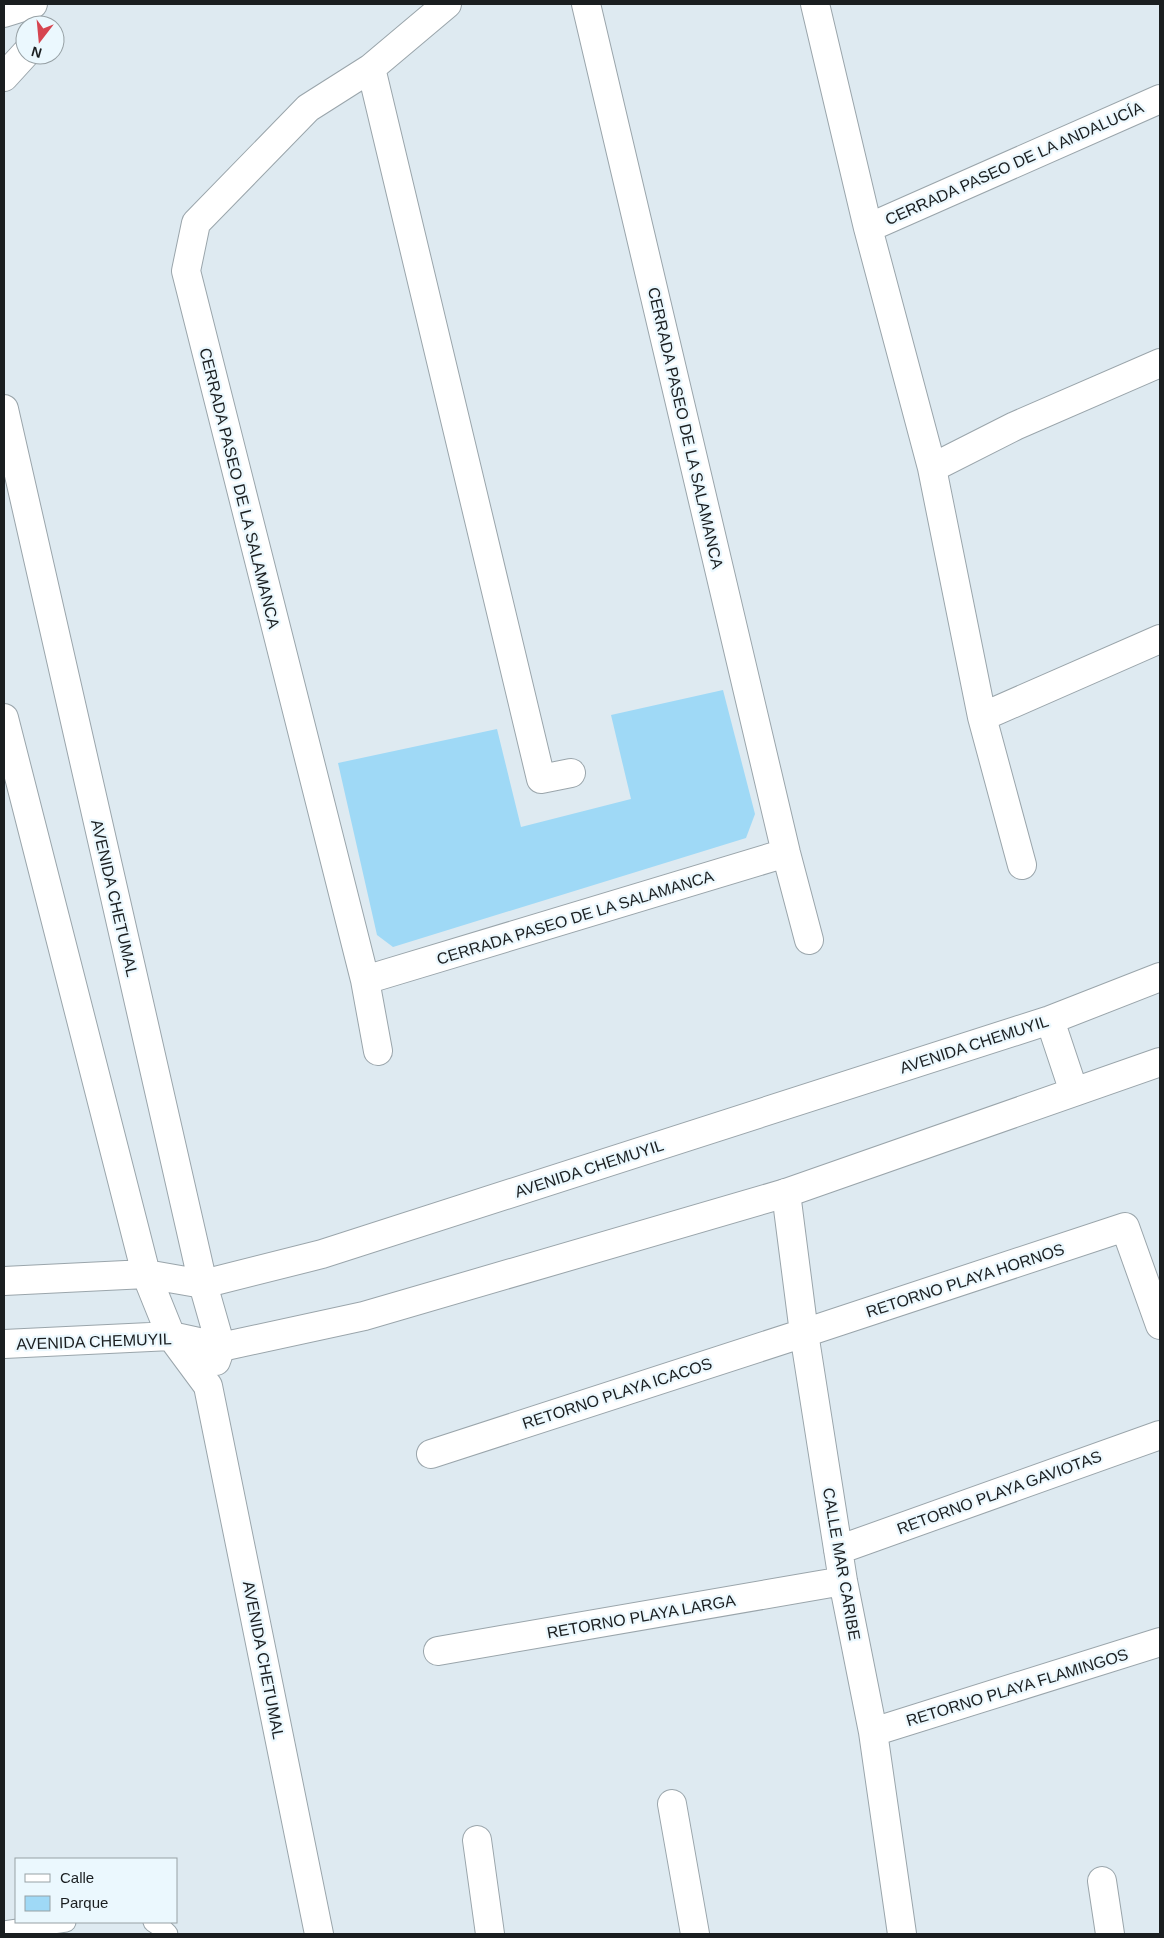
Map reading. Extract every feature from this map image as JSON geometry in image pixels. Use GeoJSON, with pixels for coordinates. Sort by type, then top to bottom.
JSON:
{"type":"FeatureCollection","features":[{"type":"Feature","properties":{"kind":"street"},"geometry":{"type":"LineString","coordinates":[[4,13],[33,4]]}},
{"type":"Feature","properties":{"kind":"street","name":"CERRADA PASEO DE LA SALAMANCA"},"geometry":{"type":"LineString","coordinates":[[378,1051],[365,980],[186,271],[196,223],[308,108],[371,68],[447,4]]}},
{"type":"Feature","properties":{"kind":"street","name":"CERRADA PASEO DE LA SALAMANCA"},"geometry":{"type":"LineString","coordinates":[[586,4],[786,853],[809,940]]}},
{"type":"Feature","properties":{"kind":"street","name":"CERRADA PASEO DE LA ANDALUCÍA"},"geometry":{"type":"LineString","coordinates":[[815,4],[868,228],[932,468],[982,717],[1022,865]]}},
{"type":"Feature","properties":{"kind":"street"},"geometry":{"type":"LineString","coordinates":[[4,77],[15,65]]}},
{"type":"Feature","properties":{"kind":"street"},"geometry":{"type":"LineString","coordinates":[[371,68],[541,779],[571,773]]}},
{"type":"Feature","properties":{"kind":"street","name":"CERRADA PASEO DE LA ANDALUCÍA"},"geometry":{"type":"LineString","coordinates":[[868,228],[1160,99]]}},
{"type":"Feature","properties":{"kind":"street"},"geometry":{"type":"LineString","coordinates":[[932,468],[1014,426],[1160,363]]}},
{"type":"Feature","properties":{"kind":"street","name":"AVENIDA CHETUMAL"},"geometry":{"type":"LineString","coordinates":[[4,409],[203,1284],[220,1347],[208,1386]]}},
{"type":"Feature","properties":{"kind":"street"},"geometry":{"type":"LineString","coordinates":[[982,717],[1160,639]]}},
{"type":"Feature","properties":{"kind":"street","name":"AVENIDA CHETUMAL"},"geometry":{"type":"LineString","coordinates":[[4,718],[146,1274],[172,1336],[208,1386],[319,1934]]}},
{"type":"Feature","properties":{"kind":"street","name":"CERRADA PASEO DE LA SALAMANCA"},"geometry":{"type":"LineString","coordinates":[[365,980],[786,853]]}},
{"type":"Feature","properties":{"kind":"street","name":"AVENIDA CHEMUYIL"},"geometry":{"type":"LineString","coordinates":[[4,1281],[146,1274],[203,1284],[322,1254],[1050,1020],[1160,977]]}},
{"type":"Feature","properties":{"kind":"street"},"geometry":{"type":"LineString","coordinates":[[1050,1020],[1074,1092]]}},
{"type":"Feature","properties":{"kind":"street","name":"AVENIDA CHEMUYIL"},"geometry":{"type":"LineString","coordinates":[[4,1344],[172,1336],[220,1347],[364,1316],[786,1193],[1160,1062]]}},
{"type":"Feature","properties":{"kind":"street","name":"CALLE MAR CARIBE"},"geometry":{"type":"LineString","coordinates":[[786,1193],[804,1333],[838,1550],[873,1732],[902,1934]]}},
{"type":"Feature","properties":{"kind":"street","name":"RETORNO PLAYA HORNOS"},"geometry":{"type":"LineString","coordinates":[[804,1333],[1125,1227],[1160,1325]]}},
{"type":"Feature","properties":{"kind":"street","name":"RETORNO PLAYA ICACOS"},"geometry":{"type":"LineString","coordinates":[[431,1454],[804,1333]]}},
{"type":"Feature","properties":{"kind":"street","name":"RETORNO PLAYA GAVIOTAS"},"geometry":{"type":"LineString","coordinates":[[838,1550],[1160,1435]]}},
{"type":"Feature","properties":{"kind":"street","name":"RETORNO PLAYA LARGA"},"geometry":{"type":"LineString","coordinates":[[438,1651],[844,1581]]}},
{"type":"Feature","properties":{"kind":"street","name":"RETORNO PLAYA FLAMINGOS"},"geometry":{"type":"LineString","coordinates":[[873,1732],[1160,1642]]}},
{"type":"Feature","properties":{"kind":"street"},"geometry":{"type":"LineString","coordinates":[[672,1804],[695,1934]]}},
{"type":"Feature","properties":{"kind":"street"},"geometry":{"type":"LineString","coordinates":[[477,1840],[490,1934]]}},
{"type":"Feature","properties":{"kind":"street"},"geometry":{"type":"LineString","coordinates":[[1102,1881],[1110,1934]]}},
{"type":"Feature","properties":{"kind":"lane"},"geometry":{"type":"LineString","coordinates":[[4,1931],[59,1923]]}},
{"type":"Feature","properties":{"kind":"lane"},"geometry":{"type":"LineString","coordinates":[[154,1923],[168,1934]]}},
{"type":"Feature","properties":{"kind":"green space"},"geometry":{"type":"Polygon","coordinates":[[[723,690],[755,814],[746,838],[393,947],[377,935],[338,763],[497,729],[521,827],[631,799],[611,715],[723,690]]]}}]}
